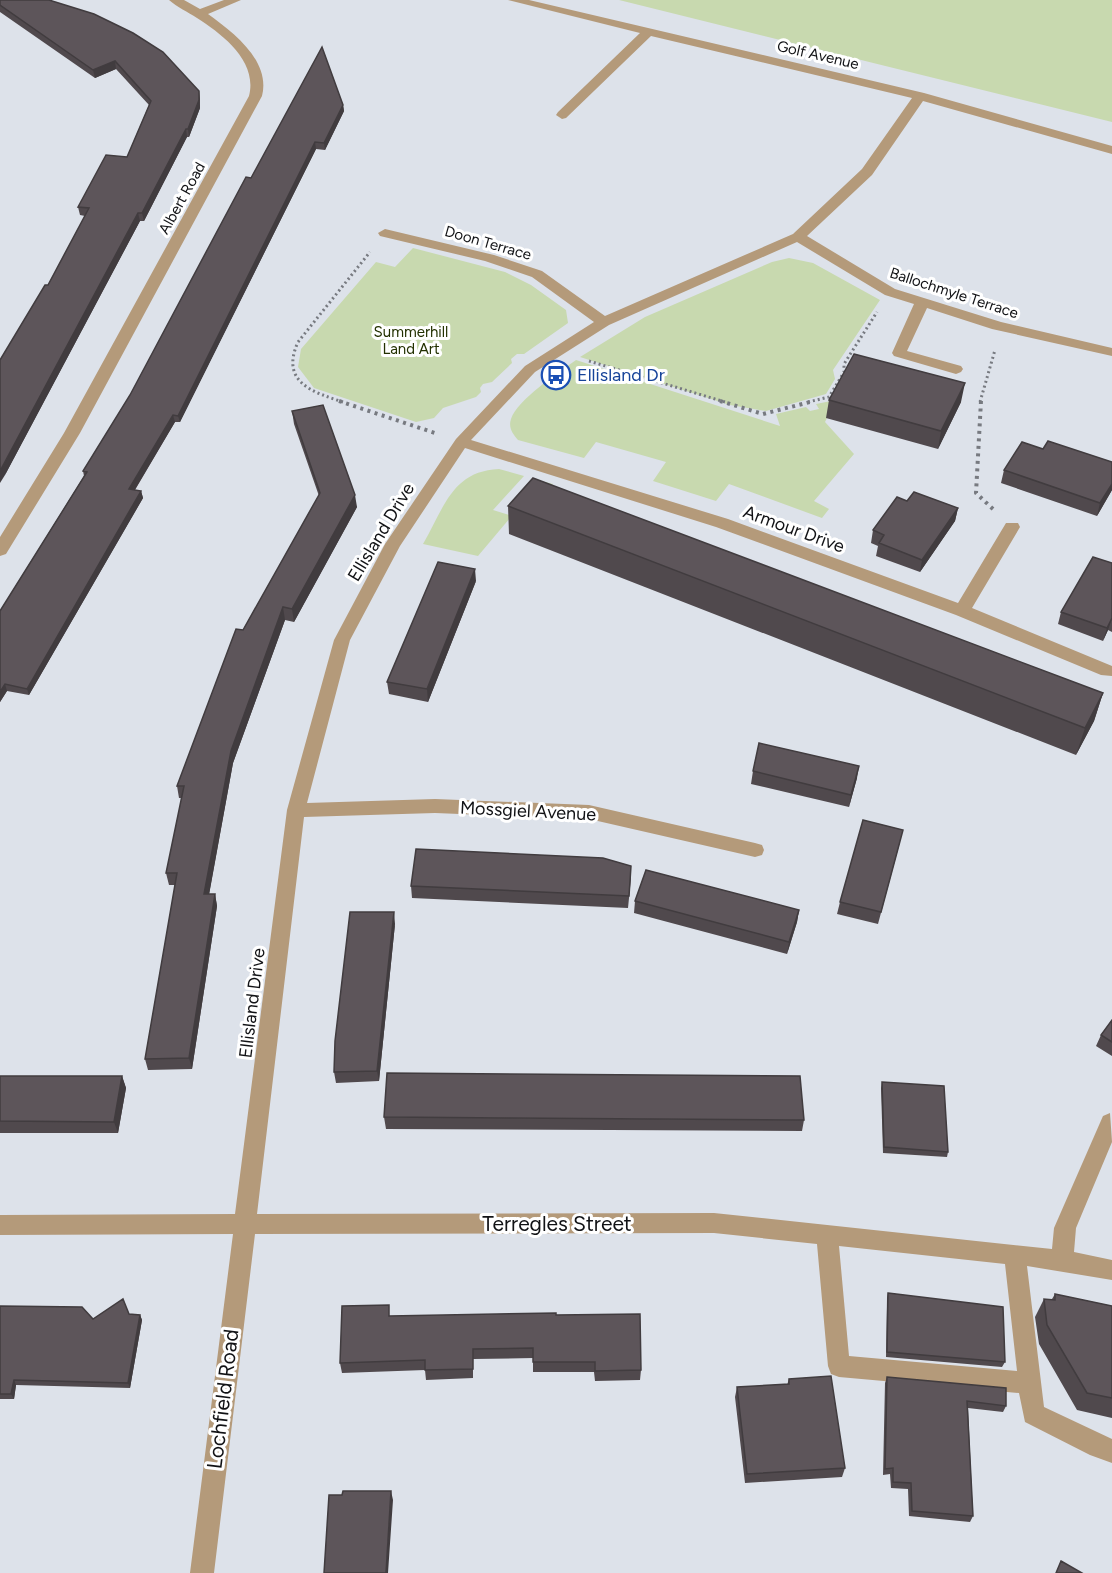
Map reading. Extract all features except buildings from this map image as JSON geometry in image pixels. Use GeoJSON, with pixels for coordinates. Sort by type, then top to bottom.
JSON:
{"type":"FeatureCollection","features":[{"type":"Feature","properties":{"kind":"street","name":"Albert Road"},"geometry":{"type":"LineString","coordinates":[[0,550],[72,433],[246,115],[258,88],[251,59],[201,13],[175,0]]}},
{"type":"Feature","properties":{"kind":"street"},"geometry":{"type":"LineString","coordinates":[[201,13],[235,0]]}},
{"type":"Feature","properties":{"kind":"street","name":"Golf Avenue"},"geometry":{"type":"LineString","coordinates":[[514,0],[920,96],[1112,150]]}},
{"type":"Feature","properties":{"kind":"street"},"geometry":{"type":"LineString","coordinates":[[562,115],[649,31]]}},
{"type":"Feature","properties":{"kind":"street","name":"Ellisland Drive"},"geometry":{"type":"LineString","coordinates":[[244,1225],[296,810],[342,640],[393,544],[461,442],[530,369],[604,322],[798,237],[867,172],[920,96]]}},
{"type":"Feature","properties":{"kind":"street","name":"Doon Terrace"},"geometry":{"type":"LineString","coordinates":[[385,233],[489,258],[537,274],[604,322]]}},
{"type":"Feature","properties":{"kind":"street","name":"Ballochmyle Terrace"},"geometry":{"type":"LineString","coordinates":[[798,237],[890,292],[1006,328],[1112,352]]}},
{"type":"Feature","properties":{"kind":"street"},"geometry":{"type":"LineString","coordinates":[[922,303],[900,353],[956,369]]}},
{"type":"Feature","properties":{"kind":"street","name":"Armour Drive"},"geometry":{"type":"LineString","coordinates":[[461,442],[723,523],[962,611],[1107,671]]}},
{"type":"Feature","properties":{"kind":"street"},"geometry":{"type":"LineString","coordinates":[[962,611],[1012,528]]}},
{"type":"Feature","properties":{"kind":"street","name":"Mossgiel Avenue"},"geometry":{"type":"LineString","coordinates":[[296,810],[435,806],[589,812],[756,850]]}},
{"type":"Feature","properties":{"kind":"street"},"geometry":{"type":"LineString","coordinates":[[1062,1260],[1065,1228],[1110,1122]]}},
{"type":"Feature","properties":{"kind":"street","name":"Terregles Street"},"geometry":{"type":"LineString","coordinates":[[0,1225],[714,1223],[1015,1254],[1112,1270]]}},
{"type":"Feature","properties":{"kind":"street","name":"Lochfield Road"},"geometry":{"type":"LineString","coordinates":[[202,1573],[244,1225]]}},
{"type":"Feature","properties":{"kind":"street"},"geometry":{"type":"LineString","coordinates":[[827,1235],[839,1366],[1030,1383]]}},
{"type":"Feature","properties":{"kind":"street"},"geometry":{"type":"LineString","coordinates":[[1015,1254],[1033,1414],[1112,1452]]}},
{"type":"Feature","properties":{"kind":"path"},"geometry":{"type":"LineString","coordinates":[[385,233],[298,342],[293,353],[293,370],[309,391],[461,442]]}},
{"type":"Feature","properties":{"kind":"path"},"geometry":{"type":"LineString","coordinates":[[556,352],[763,414],[829,397],[844,372],[844,364],[890,292]]}},
{"type":"Feature","properties":{"kind":"path"},"geometry":{"type":"LineString","coordinates":[[1006,328],[987,368],[979,415],[976,493],[1012,528]]}},
{"type":"Feature","properties":{"kind":"green space"},"geometry":{"type":"Polygon","coordinates":[[[619,0],[1112,0],[1112,122],[619,0]]]}},
{"type":"Feature","properties":{"kind":"green space","name":"Summerhill Land Art"},"geometry":{"type":"Polygon","coordinates":[[[413,248],[505,272],[531,285],[566,310],[568,323],[524,354],[517,354],[511,359],[512,363],[492,382],[483,384],[480,388],[481,392],[476,397],[443,408],[434,418],[416,422],[314,388],[298,367],[301,349],[376,262],[395,267],[413,248]]]}},
{"type":"Feature","properties":{"kind":"green space"},"geometry":{"type":"Polygon","coordinates":[[[789,258],[813,263],[880,300],[833,370],[835,379],[826,394],[766,411],[730,405],[580,357],[645,317],[772,262],[789,258]]]}},
{"type":"Feature","properties":{"kind":"green space"},"geometry":{"type":"Polygon","coordinates":[[[576,360],[780,426],[776,414],[806,407],[810,411],[819,409],[816,404],[836,400],[825,422],[854,454],[814,501],[829,509],[822,518],[729,484],[716,501],[653,481],[666,462],[596,442],[584,458],[518,440],[510,425],[521,403],[576,360]]]}},
{"type":"Feature","properties":{"kind":"green space"},"geometry":{"type":"Polygon","coordinates":[[[499,469],[524,476],[493,510],[512,516],[518,499],[537,480],[553,484],[521,521],[510,518],[478,556],[423,544],[444,505],[460,484],[470,476],[483,471],[499,469]]]}},
{"type":"Feature","properties":{"kind":"place","name":"Ellisland Dr"},"geometry":{"type":"Point","coordinates":[556,375]}}]}
